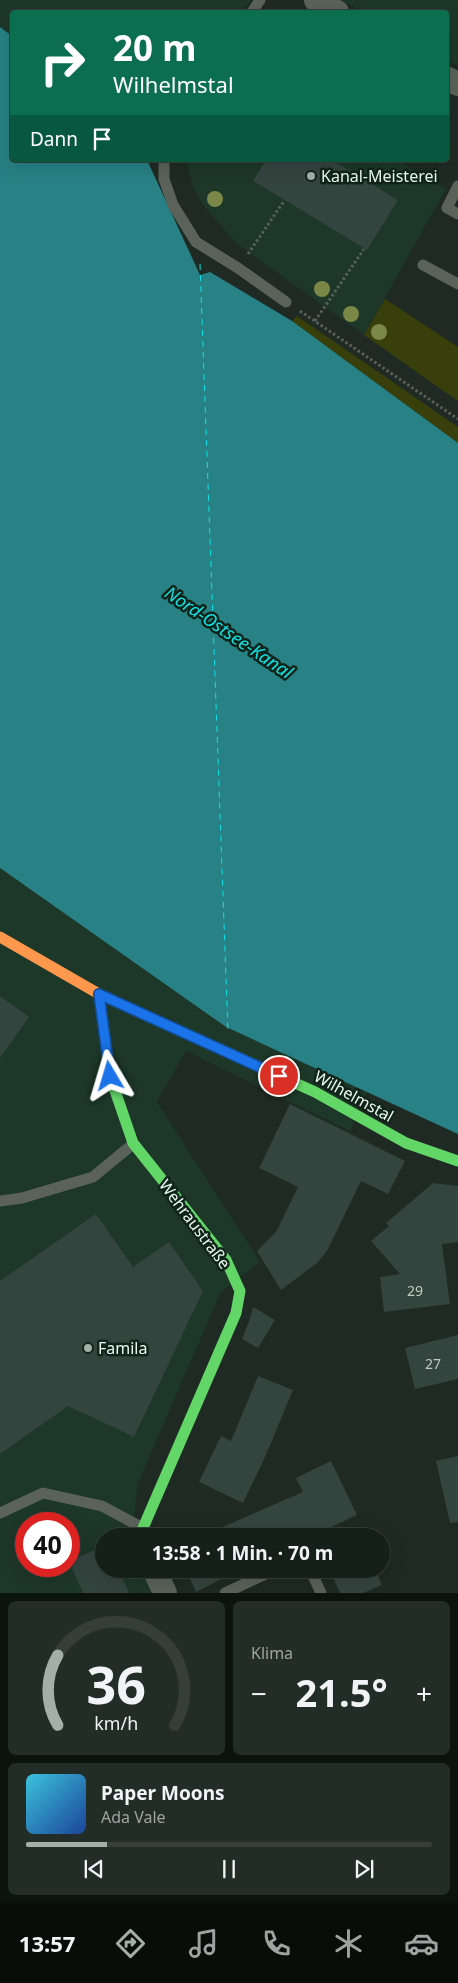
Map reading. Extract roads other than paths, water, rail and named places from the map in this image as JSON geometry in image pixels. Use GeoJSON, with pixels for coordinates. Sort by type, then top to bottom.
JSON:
{"type":"FeatureCollection","features":[{"type":"Feature","properties":{"kind":"street"},"geometry":{"type":"LineString","coordinates":[[316,0],[334,10]]}},
{"type":"Feature","properties":{"kind":"street","name":"Wilhelmstal"},"geometry":{"type":"LineString","coordinates":[[0,937],[99,994],[315,1092],[406,1144],[458,1161]]}},
{"type":"Feature","properties":{"kind":"street","name":"Wehraustraße"},"geometry":{"type":"LineString","coordinates":[[99,994],[110,1076],[133,1143],[226,1260],[240,1291],[236,1313],[146,1528]]}},
{"type":"Feature","properties":{"kind":"street"},"geometry":{"type":"LineString","coordinates":[[158,1578],[165,1593]]}},
{"type":"Feature","properties":{"kind":"lane"},"geometry":{"type":"LineString","coordinates":[[164,162],[164,180],[173,205],[196,242],[238,268],[286,302]]}},
{"type":"Feature","properties":{"kind":"lane"},"geometry":{"type":"LineString","coordinates":[[458,186],[448,208],[458,214]]}},
{"type":"Feature","properties":{"kind":"lane"},"geometry":{"type":"LineString","coordinates":[[423,265],[458,284]]}},
{"type":"Feature","properties":{"kind":"lane"},"geometry":{"type":"LineString","coordinates":[[0,1201],[22,1198],[93,1177],[133,1143]]}},
{"type":"Feature","properties":{"kind":"lane"},"geometry":{"type":"LineString","coordinates":[[0,1513],[43,1493],[102,1506],[138,1528]]}},
{"type":"Feature","properties":{"kind":"lane"},"geometry":{"type":"LineString","coordinates":[[225,1593],[257,1578]]}},
{"type":"Feature","properties":{"kind":"lane"},"geometry":{"type":"LineString","coordinates":[[314,1578],[321,1593]]}},
{"type":"Feature","properties":{"kind":"water","name":"Nord-Ostsee-Kanal"},"geometry":{"type":"Polygon","coordinates":[[[0,27],[10,34],[10,162],[148,162],[200,275],[210,272],[292,321],[458,443],[458,1134],[226,1027],[0,868],[0,27]]]}},
{"type":"Feature","properties":{"kind":"place","name":"Kanal-Meisterei"},"geometry":{"type":"Point","coordinates":[311,176]}},
{"type":"Feature","properties":{"kind":"place","name":"Famila"},"geometry":{"type":"Point","coordinates":[88,1348]}}]}
